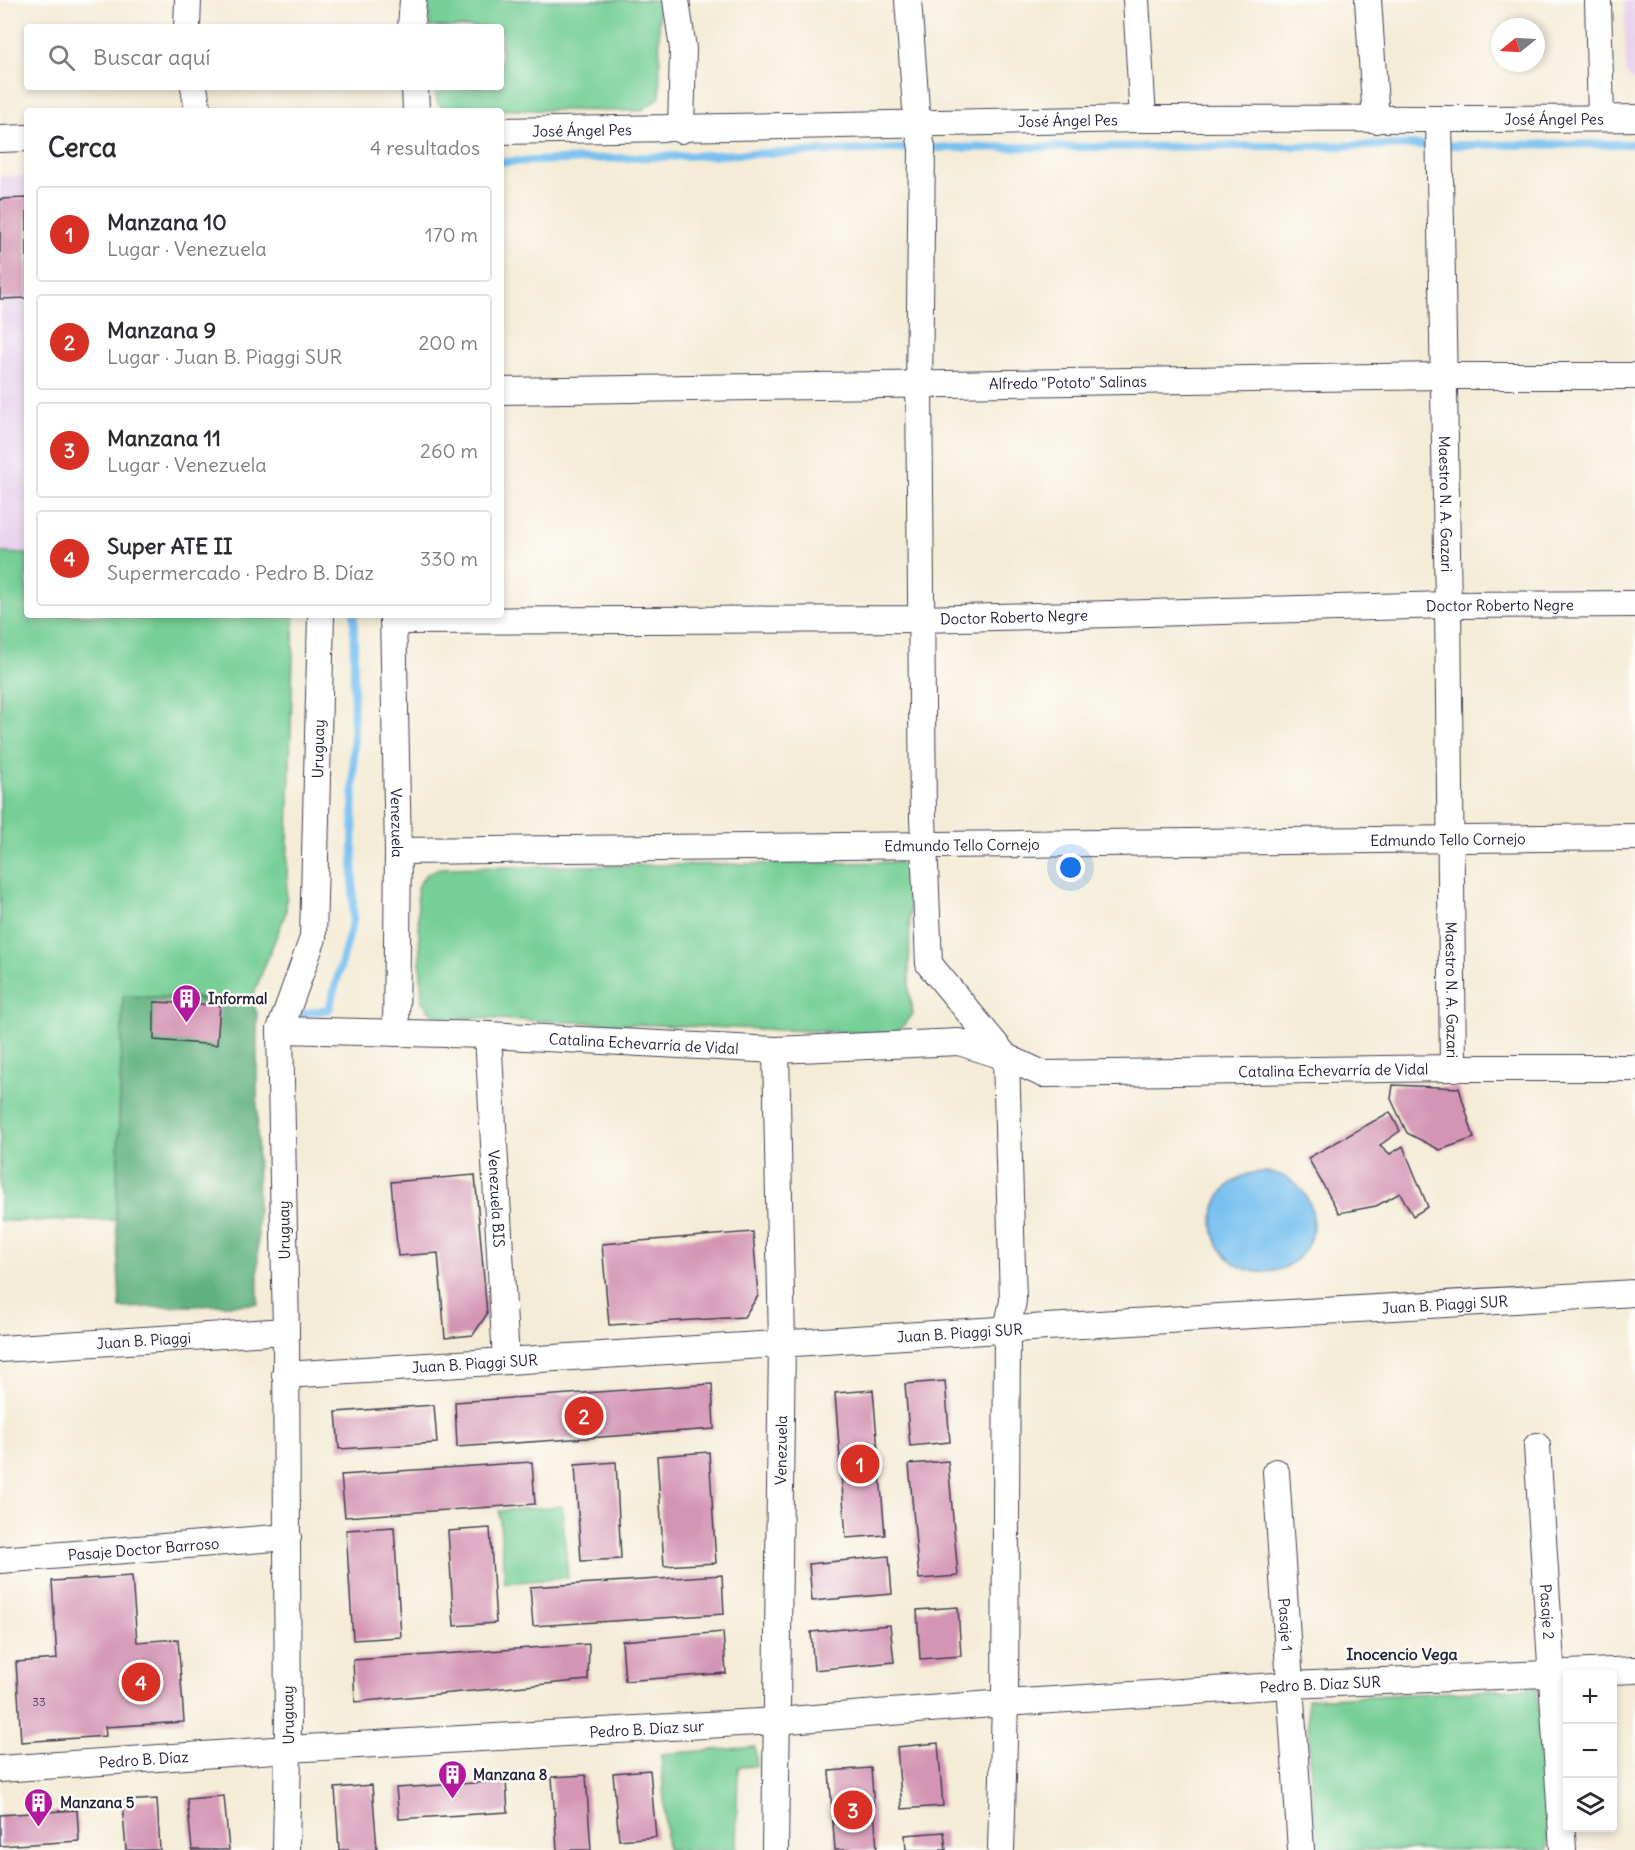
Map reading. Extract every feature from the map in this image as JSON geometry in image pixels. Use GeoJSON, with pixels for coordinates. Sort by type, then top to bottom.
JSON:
{"type":"FeatureCollection","features":[{"type":"Feature","properties":{"kind":"street"},"geometry":{"type":"LineString","coordinates":[[187,24],[188,0]]}},
{"type":"Feature","properties":{"kind":"street"},"geometry":{"type":"LineString","coordinates":[[411,24],[413,0]]}},
{"type":"Feature","properties":{"kind":"street"},"geometry":{"type":"LineString","coordinates":[[676,0],[683,49],[681,130]]}},
{"type":"Feature","properties":{"kind":"street"},"geometry":{"type":"LineString","coordinates":[[908,0],[917,122],[922,148],[919,386],[921,620],[924,846],[929,964],[1006,1057],[1013,1301],[1006,1329],[1005,1703],[1001,1850]]}},
{"type":"Feature","properties":{"kind":"street"},"geometry":{"type":"LineString","coordinates":[[1136,0],[1143,119]]}},
{"type":"Feature","properties":{"kind":"street"},"geometry":{"type":"LineString","coordinates":[[1368,0],[1376,120]]}},
{"type":"Feature","properties":{"kind":"street"},"geometry":{"type":"LineString","coordinates":[[1598,0],[1601,118]]}},
{"type":"Feature","properties":{"kind":"street"},"geometry":{"type":"LineString","coordinates":[[194,90],[198,108]]}},
{"type":"Feature","properties":{"kind":"street"},"geometry":{"type":"LineString","coordinates":[[415,90],[417,108]]}},
{"type":"Feature","properties":{"kind":"street","name":"José Ángel Pes"},"geometry":{"type":"LineString","coordinates":[[504,131],[681,130],[917,122],[1143,119],[1635,118]]}},
{"type":"Feature","properties":{"kind":"street","name":"Maestro N. A. Gazari"},"geometry":{"type":"LineString","coordinates":[[1439,120],[1454,1068]]}},
{"type":"Feature","properties":{"kind":"street"},"geometry":{"type":"LineString","coordinates":[[0,139],[24,138]]}},
{"type":"Feature","properties":{"kind":"street","name":"Alfredo \"Pototo\" Salinas"},"geometry":{"type":"LineString","coordinates":[[504,391],[1443,376],[1635,376]]}},
{"type":"Feature","properties":{"kind":"street","name":"Doctor Roberto Negre"},"geometry":{"type":"LineString","coordinates":[[393,618],[921,620],[1448,605],[1635,604]]}},
{"type":"Feature","properties":{"kind":"street","name":"Uruguay"},"geometry":{"type":"LineString","coordinates":[[286,1850],[288,1537],[280,1030],[313,938],[321,618]]}},
{"type":"Feature","properties":{"kind":"street","name":"Venezuela"},"geometry":{"type":"LineString","coordinates":[[393,618],[398,851],[396,1033]]}},
{"type":"Feature","properties":{"kind":"street","name":"Edmundo Tello Cornejo"},"geometry":{"type":"LineString","coordinates":[[398,851],[1635,837]]}},
{"type":"Feature","properties":{"kind":"street","name":"Catalina Echevarría de Vidal"},"geometry":{"type":"LineString","coordinates":[[280,1030],[488,1035],[776,1050],[960,1042],[1006,1057],[1043,1074],[1454,1068],[1635,1068]]}},
{"type":"Feature","properties":{"kind":"street","name":"Venezuela BIS"},"geometry":{"type":"LineString","coordinates":[[488,1035],[506,1361]]}},
{"type":"Feature","properties":{"kind":"street","name":"Venezuela"},"geometry":{"type":"LineString","coordinates":[[775,1850],[782,1344],[776,1050]]}},
{"type":"Feature","properties":{"kind":"street","name":"Juan B. Piaggi SUR"},"geometry":{"type":"LineString","coordinates":[[285,1375],[1006,1329],[1635,1293]]}},
{"type":"Feature","properties":{"kind":"street","name":"Juan B. Piaggi"},"geometry":{"type":"LineString","coordinates":[[0,1349],[286,1331]]}},
{"type":"Feature","properties":{"kind":"street","name":"Pasaje 2"},"geometry":{"type":"LineString","coordinates":[[1537,1446],[1563,1850]]}},
{"type":"Feature","properties":{"kind":"street","name":"Pasaje 1"},"geometry":{"type":"LineString","coordinates":[[1276,1472],[1301,1850]]}},
{"type":"Feature","properties":{"kind":"street","name":"Pasaje Doctor Barroso"},"geometry":{"type":"LineString","coordinates":[[0,1560],[288,1537]]}},
{"type":"Feature","properties":{"kind":"street","name":"Pedro B. Díaz SUR"},"geometry":{"type":"LineString","coordinates":[[1005,1703],[1291,1685],[1635,1670]]}},
{"type":"Feature","properties":{"kind":"street","name":"Pedro B. Díaz sur"},"geometry":{"type":"LineString","coordinates":[[288,1749],[776,1721],[1005,1703]]}},
{"type":"Feature","properties":{"kind":"street","name":"Pedro B. Díaz"},"geometry":{"type":"LineString","coordinates":[[0,1769],[288,1749]]}},
{"type":"Feature","properties":{"kind":"shaded area"},"geometry":{"type":"Polygon","coordinates":[[[1624,0],[1635,0],[1635,82],[1626,73],[1624,0]]]}},
{"type":"Feature","properties":{"kind":"shaded area"},"geometry":{"type":"Polygon","coordinates":[[[0,176],[24,176],[24,554],[0,553],[0,176]]]}},
{"type":"Feature","properties":{"kind":"green space"},"geometry":{"type":"Polygon","coordinates":[[[428,0],[659,0],[660,97],[641,111],[444,108],[437,102],[436,90],[504,90],[504,24],[430,24],[428,0]]]}},
{"type":"Feature","properties":{"kind":"green space"},"geometry":{"type":"Polygon","coordinates":[[[0,553],[24,554],[24,618],[294,618],[286,912],[251,1000],[123,996],[116,1220],[0,1221],[0,553]]]}},
{"type":"Feature","properties":{"kind":"green space"},"geometry":{"type":"Polygon","coordinates":[[[899,862],[910,873],[909,991],[913,1014],[893,1034],[441,1017],[431,1013],[422,1001],[417,888],[425,875],[439,868],[899,862]]]}},
{"type":"Feature","properties":{"kind":"green space"},"geometry":{"type":"Polygon","coordinates":[[[123,996],[251,1000],[257,1013],[258,1304],[120,1308],[116,1220],[123,996]]]}},
{"type":"Feature","properties":{"kind":"green space"},"geometry":{"type":"Polygon","coordinates":[[[562,1506],[568,1578],[505,1583],[499,1511],[562,1506]]]}},
{"type":"Feature","properties":{"kind":"green space"},"geometry":{"type":"Polygon","coordinates":[[[1537,1688],[1548,1850],[1315,1850],[1307,1699],[1537,1688]]]}},
{"type":"Feature","properties":{"kind":"green space"},"geometry":{"type":"Polygon","coordinates":[[[755,1747],[757,1766],[738,1767],[736,1850],[667,1850],[661,1754],[755,1747]]]}},
{"type":"Feature","properties":{"kind":"water"},"geometry":{"type":"Polygon","coordinates":[[[1263,1172],[1282,1175],[1299,1186],[1310,1203],[1313,1222],[1310,1241],[1299,1258],[1282,1269],[1263,1272],[1244,1269],[1227,1258],[1216,1241],[1213,1222],[1216,1203],[1227,1186],[1244,1175],[1263,1172]]]}},
{"type":"Feature","properties":{"kind":"building"},"geometry":{"type":"Polygon","coordinates":[[[24,198],[24,298],[0,299],[0,199],[24,198]]]}},
{"type":"Feature","properties":{"kind":"building","name":"Informal"},"geometry":{"type":"Polygon","coordinates":[[[154,1002],[220,1005],[217,1045],[154,1040],[154,1002]]]}},
{"type":"Feature","properties":{"kind":"building"},"geometry":{"type":"Polygon","coordinates":[[[1393,1085],[1459,1088],[1474,1138],[1440,1150],[1407,1133],[1391,1099],[1393,1085]]]}},
{"type":"Feature","properties":{"kind":"building"},"geometry":{"type":"Polygon","coordinates":[[[1390,1112],[1400,1131],[1380,1145],[1390,1154],[1403,1146],[1428,1207],[1413,1216],[1400,1193],[1376,1206],[1339,1213],[1308,1158],[1390,1112]]]}},
{"type":"Feature","properties":{"kind":"building"},"geometry":{"type":"Polygon","coordinates":[[[475,1175],[487,1314],[473,1335],[445,1338],[438,1253],[398,1256],[391,1182],[475,1175]]]}},
{"type":"Feature","properties":{"kind":"building"},"geometry":{"type":"Polygon","coordinates":[[[753,1232],[758,1296],[744,1317],[609,1325],[602,1244],[753,1232]]]}},
{"type":"Feature","properties":{"kind":"building"},"geometry":{"type":"Polygon","coordinates":[[[945,1381],[950,1442],[910,1446],[905,1384],[945,1381]]]}},
{"type":"Feature","properties":{"kind":"building"},"geometry":{"type":"Polygon","coordinates":[[[712,1384],[714,1429],[457,1447],[455,1402],[712,1384]]]}},
{"type":"Feature","properties":{"kind":"building"},"geometry":{"type":"Polygon","coordinates":[[[873,1390],[885,1535],[846,1538],[835,1393],[873,1390]]]}},
{"type":"Feature","properties":{"kind":"building"},"geometry":{"type":"Polygon","coordinates":[[[434,1405],[437,1443],[339,1449],[336,1412],[434,1405]]]}},
{"type":"Feature","properties":{"kind":"building"},"geometry":{"type":"Polygon","coordinates":[[[709,1452],[716,1563],[664,1566],[657,1456],[709,1452]]]}},
{"type":"Feature","properties":{"kind":"building"},"geometry":{"type":"Polygon","coordinates":[[[948,1461],[958,1576],[919,1579],[909,1464],[948,1461]]]}},
{"type":"Feature","properties":{"kind":"building"},"geometry":{"type":"Polygon","coordinates":[[[532,1462],[535,1504],[345,1517],[341,1475],[532,1462]]]}},
{"type":"Feature","properties":{"kind":"building"},"geometry":{"type":"Polygon","coordinates":[[[616,1462],[621,1559],[581,1561],[575,1465],[616,1462]]]}},
{"type":"Feature","properties":{"kind":"building"},"geometry":{"type":"Polygon","coordinates":[[[394,1527],[401,1637],[353,1640],[346,1530],[394,1527]]]}},
{"type":"Feature","properties":{"kind":"building"},"geometry":{"type":"Polygon","coordinates":[[[490,1528],[496,1623],[454,1626],[448,1531],[490,1528]]]}},
{"type":"Feature","properties":{"kind":"building"},"geometry":{"type":"Polygon","coordinates":[[[889,1556],[892,1594],[812,1601],[809,1564],[889,1556]]]}},
{"type":"Feature","properties":{"kind":"building"},"geometry":{"type":"Polygon","coordinates":[[[722,1575],[724,1614],[533,1626],[530,1587],[722,1575]]]}},
{"type":"Feature","properties":{"kind":"building"},"geometry":{"type":"Polygon","coordinates":[[[132,1576],[137,1642],[178,1639],[184,1722],[105,1727],[106,1736],[21,1742],[16,1662],[57,1659],[52,1581],[132,1576]]]}},
{"type":"Feature","properties":{"kind":"building"},"geometry":{"type":"Polygon","coordinates":[[[958,1607],[961,1656],[920,1659],[917,1610],[958,1607]]]}},
{"type":"Feature","properties":{"kind":"building"},"geometry":{"type":"Polygon","coordinates":[[[890,1625],[894,1662],[814,1670],[811,1632],[890,1625]]]}},
{"type":"Feature","properties":{"kind":"building"},"geometry":{"type":"Polygon","coordinates":[[[723,1632],[726,1673],[625,1681],[622,1641],[723,1632]]]}},
{"type":"Feature","properties":{"kind":"building"},"geometry":{"type":"Polygon","coordinates":[[[589,1644],[588,1680],[355,1702],[353,1660],[589,1644]]]}},
{"type":"Feature","properties":{"kind":"building"},"geometry":{"type":"Polygon","coordinates":[[[938,1743],[943,1806],[902,1809],[897,1747],[938,1743]]]}},
{"type":"Feature","properties":{"kind":"building"},"geometry":{"type":"Polygon","coordinates":[[[871,1768],[877,1850],[835,1850],[829,1771],[871,1768]]]}},
{"type":"Feature","properties":{"kind":"building"},"geometry":{"type":"Polygon","coordinates":[[[650,1770],[656,1837],[619,1840],[613,1773],[650,1770]]]}},
{"type":"Feature","properties":{"kind":"building","name":"Manzana 8"},"geometry":{"type":"Polygon","coordinates":[[[586,1775],[591,1850],[557,1850],[552,1777],[586,1775]]]}},
{"type":"Feature","properties":{"kind":"building","name":"Manzana 8"},"geometry":{"type":"Polygon","coordinates":[[[506,1781],[508,1812],[399,1819],[396,1788],[506,1781]]]}},
{"type":"Feature","properties":{"kind":"building"},"geometry":{"type":"Polygon","coordinates":[[[372,1785],[377,1850],[339,1850],[335,1788],[372,1785]]]}},
{"type":"Feature","properties":{"kind":"building"},"geometry":{"type":"Polygon","coordinates":[[[224,1796],[229,1850],[192,1850],[187,1799],[224,1796]]]}},
{"type":"Feature","properties":{"kind":"building","name":"Manzana 5"},"geometry":{"type":"Polygon","coordinates":[[[157,1799],[160,1850],[126,1850],[122,1801],[157,1799]]]}},
{"type":"Feature","properties":{"kind":"building","name":"Manzana 5"},"geometry":{"type":"Polygon","coordinates":[[[77,1810],[79,1841],[0,1846],[0,1815],[77,1810]]]}},
{"type":"Feature","properties":{"kind":"building"},"geometry":{"type":"Polygon","coordinates":[[[944,1832],[946,1850],[906,1850],[905,1835],[944,1832]]]}},
{"type":"Feature","properties":{"kind":"waterway"},"geometry":{"type":"LineString","coordinates":[[504,162],[922,148],[1635,144]]}},
{"type":"Feature","properties":{"kind":"waterway"},"geometry":{"type":"LineString","coordinates":[[298,1015],[329,1009],[353,921],[354,618]]}},
{"type":"Feature","properties":{"kind":"place","name":"Informal"},"geometry":{"type":"Point","coordinates":[187,1024]}},
{"type":"Feature","properties":{"kind":"place","name":"Manzana 9"},"geometry":{"type":"Point","coordinates":[584,1416]}},
{"type":"Feature","properties":{"kind":"place","name":"Manzana 10"},"geometry":{"type":"Point","coordinates":[860,1464]}},
{"type":"Feature","properties":{"kind":"place","name":"Super ATE II"},"geometry":{"type":"Point","coordinates":[141,1682]}},
{"type":"Feature","properties":{"kind":"place","name":"Manzana 8"},"geometry":{"type":"Point","coordinates":[452,1800]}},
{"type":"Feature","properties":{"kind":"place","name":"Manzana 11"},"geometry":{"type":"Point","coordinates":[853,1810]}},
{"type":"Feature","properties":{"kind":"place","name":"Manzana 5"},"geometry":{"type":"Point","coordinates":[39,1828]}},
{"type":"Feature","properties":{"kind":"district","name":"Inocencio Vega"},"geometry":{"type":"Point","coordinates":[1402,1654]}}]}
